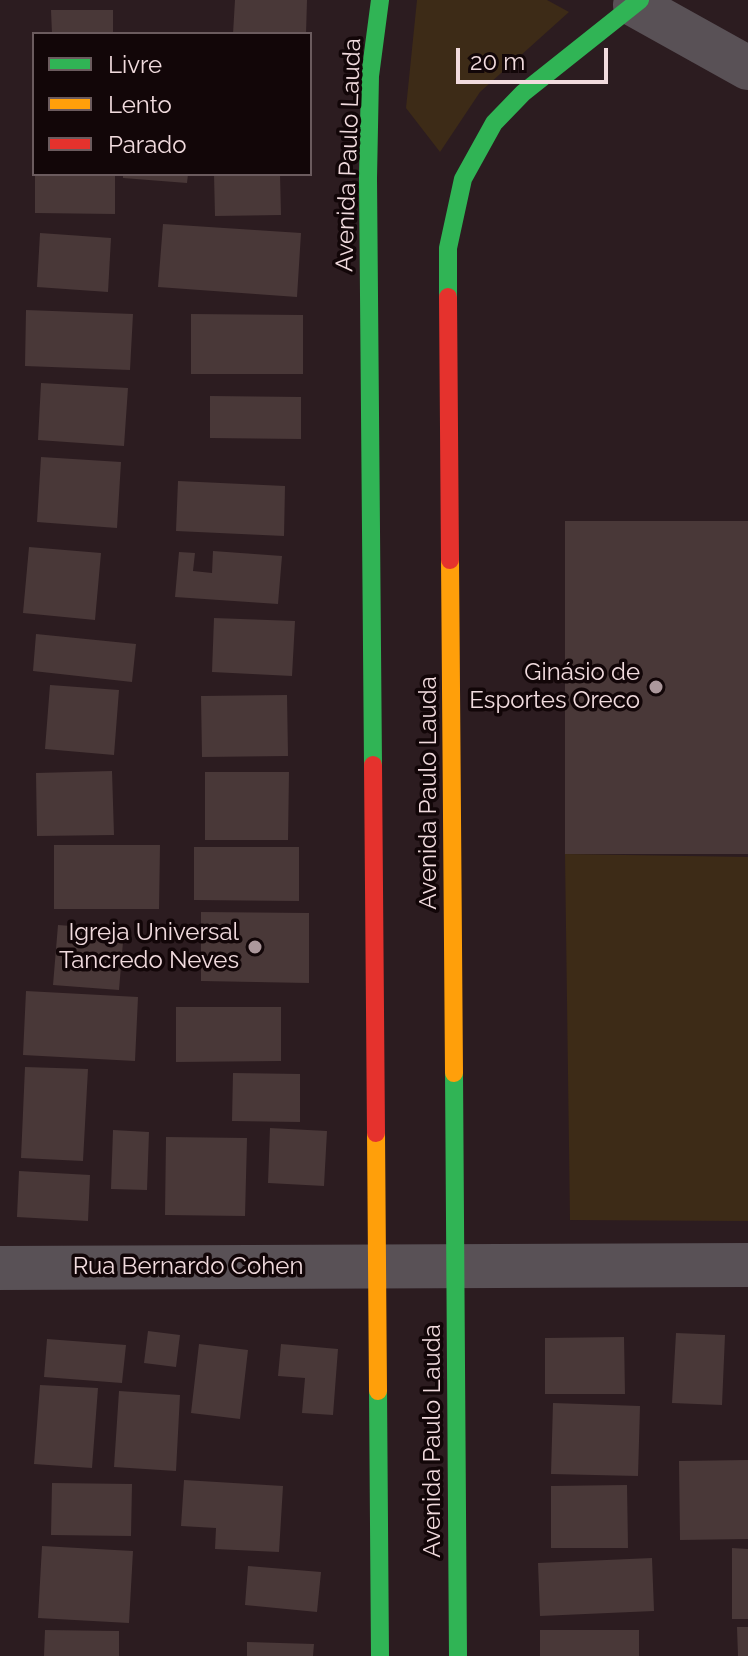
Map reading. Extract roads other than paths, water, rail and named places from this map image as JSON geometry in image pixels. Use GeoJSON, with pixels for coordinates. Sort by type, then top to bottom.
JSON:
{"type":"FeatureCollection","features":[{"type":"Feature","properties":{"kind":"main road","name":"Avenida Paulo Lauda"},"geometry":{"type":"LineString","coordinates":[[380,0],[370,76],[368,178],[380,1656]]}},
{"type":"Feature","properties":{"kind":"main road","name":"Avenida Paulo Lauda"},"geometry":{"type":"LineString","coordinates":[[458,1656],[448,248],[463,179],[494,123],[523,93],[631,2]]}},
{"type":"Feature","properties":{"kind":"street"},"geometry":{"type":"LineString","coordinates":[[631,2],[748,68]]}},
{"type":"Feature","properties":{"kind":"street"},"geometry":{"type":"LineString","coordinates":[[456,1266],[748,1265]]}},
{"type":"Feature","properties":{"kind":"street","name":"Rua Bernardo Cohen"},"geometry":{"type":"LineString","coordinates":[[0,1268],[456,1266]]}},
{"type":"Feature","properties":{"kind":"place","name":"Ginásio de Esportes Oreco"},"geometry":{"type":"Point","coordinates":[656,687]}},
{"type":"Feature","properties":{"kind":"place","name":"Igreja Universal Tancredo Neves"},"geometry":{"type":"Point","coordinates":[255,947]}}]}
